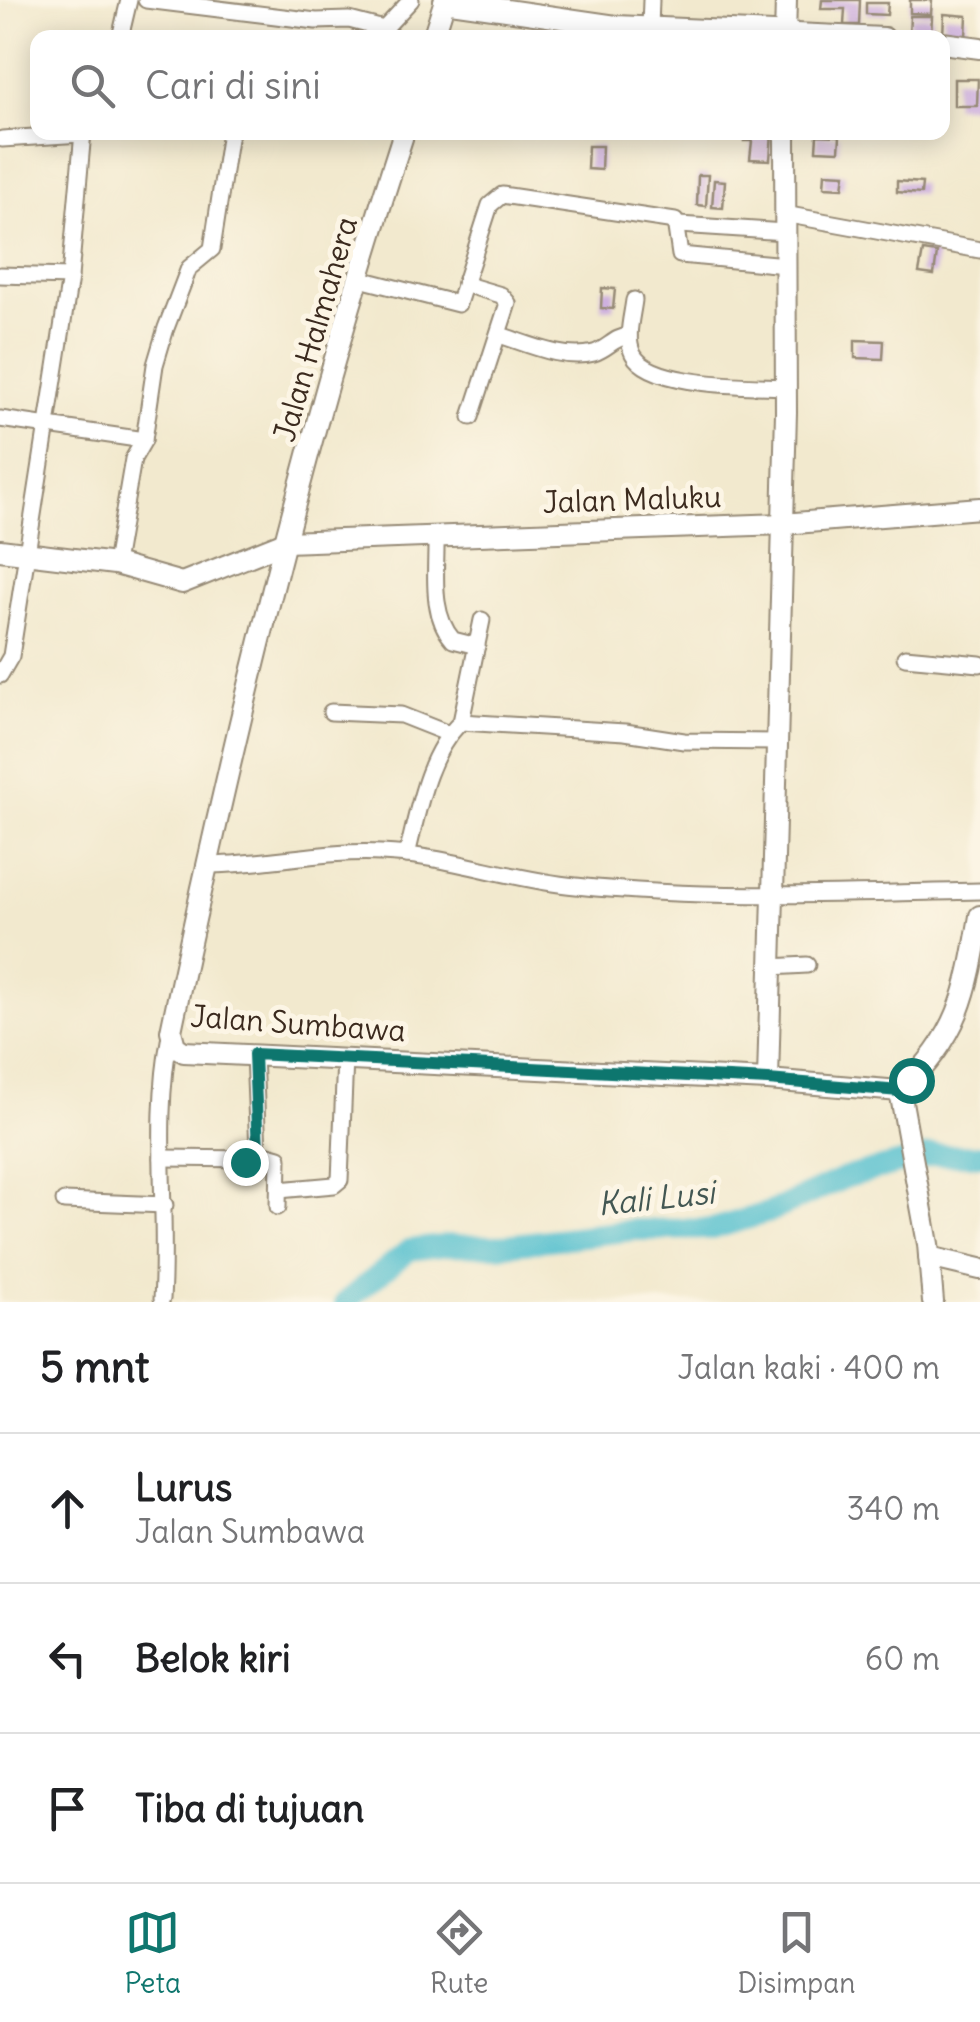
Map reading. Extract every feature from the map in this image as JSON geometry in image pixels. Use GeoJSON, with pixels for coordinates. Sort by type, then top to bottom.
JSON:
{"type":"FeatureCollection","features":[{"type":"Feature","properties":{"kind":"main road"},"geometry":{"type":"LineString","coordinates":[[786,0],[786,30]]}},
{"type":"Feature","properties":{"kind":"main road"},"geometry":{"type":"LineString","coordinates":[[436,30],[445,1],[650,28],[695,30]]}},
{"type":"Feature","properties":{"kind":"main road"},"geometry":{"type":"LineString","coordinates":[[950,44],[980,48]]}},
{"type":"Feature","properties":{"kind":"main road","name":"Jalan Halmahera"},"geometry":{"type":"LineString","coordinates":[[285,542],[402,140]]}},
{"type":"Feature","properties":{"kind":"main road"},"geometry":{"type":"LineString","coordinates":[[768,1080],[786,387],[785,140]]}},
{"type":"Feature","properties":{"kind":"main road","name":"Jalan Maluku"},"geometry":{"type":"LineString","coordinates":[[0,550],[115,564],[182,582],[285,542],[783,524],[980,508]]}},
{"type":"Feature","properties":{"kind":"main road","name":"Jalan Sumbawa"},"geometry":{"type":"LineString","coordinates":[[285,542],[206,866],[171,1032],[175,1046],[184,1052],[768,1080],[900,1091]]}},
{"type":"Feature","properties":{"kind":"main road"},"geometry":{"type":"LineString","coordinates":[[933,1302],[929,1251],[900,1091],[934,1058],[958,1018],[980,916]]}},
{"type":"Feature","properties":{"kind":"main road"},"geometry":{"type":"LineString","coordinates":[[929,1251],[980,1269]]}},
{"type":"Feature","properties":{"kind":"street"},"geometry":{"type":"LineString","coordinates":[[122,30],[129,0]]}},
{"type":"Feature","properties":{"kind":"street"},"geometry":{"type":"LineString","coordinates":[[146,0],[316,21],[342,19],[388,28],[411,0]]}},
{"type":"Feature","properties":{"kind":"street"},"geometry":{"type":"LineString","coordinates":[[435,0],[445,1]]}},
{"type":"Feature","properties":{"kind":"street"},"geometry":{"type":"LineString","coordinates":[[650,28],[652,0]]}},
{"type":"Feature","properties":{"kind":"street"},"geometry":{"type":"LineString","coordinates":[[314,30],[316,21]]}},
{"type":"Feature","properties":{"kind":"street"},"geometry":{"type":"LineString","coordinates":[[2,139],[30,137]]}},
{"type":"Feature","properties":{"kind":"street"},"geometry":{"type":"LineString","coordinates":[[0,675],[11,656],[70,277],[81,140]]}},
{"type":"Feature","properties":{"kind":"street"},"geometry":{"type":"LineString","coordinates":[[115,564],[133,459],[144,440],[155,364],[189,268],[212,249],[229,140]]}},
{"type":"Feature","properties":{"kind":"street"},"geometry":{"type":"LineString","coordinates":[[360,279],[454,304],[464,299],[490,205],[497,196],[605,208],[679,225],[784,223],[980,250]]}},
{"type":"Feature","properties":{"kind":"street"},"geometry":{"type":"LineString","coordinates":[[679,225],[680,255],[786,266]]}},
{"type":"Feature","properties":{"kind":"street"},"geometry":{"type":"LineString","coordinates":[[0,275],[70,277]]}},
{"type":"Feature","properties":{"kind":"street"},"geometry":{"type":"LineString","coordinates":[[467,286],[506,297],[500,335],[471,418]]}},
{"type":"Feature","properties":{"kind":"street"},"geometry":{"type":"LineString","coordinates":[[634,300],[629,336],[636,358],[672,376],[786,387]]}},
{"type":"Feature","properties":{"kind":"street"},"geometry":{"type":"LineString","coordinates":[[500,335],[571,354],[607,348],[618,337],[629,336]]}},
{"type":"Feature","properties":{"kind":"street"},"geometry":{"type":"LineString","coordinates":[[0,419],[144,440]]}},
{"type":"Feature","properties":{"kind":"street"},"geometry":{"type":"LineString","coordinates":[[436,536],[437,602],[444,625],[452,640],[477,646]]}},
{"type":"Feature","properties":{"kind":"street"},"geometry":{"type":"LineString","coordinates":[[407,854],[422,794],[455,728],[482,620]]}},
{"type":"Feature","properties":{"kind":"street"},"geometry":{"type":"LineString","coordinates":[[906,657],[980,664]]}},
{"type":"Feature","properties":{"kind":"street"},"geometry":{"type":"LineString","coordinates":[[331,712],[401,715],[455,728],[625,732],[684,741],[779,742]]}},
{"type":"Feature","properties":{"kind":"street"},"geometry":{"type":"LineString","coordinates":[[206,866],[261,865],[366,853],[407,854],[502,877],[574,886],[774,896],[980,890]]}},
{"type":"Feature","properties":{"kind":"street"},"geometry":{"type":"LineString","coordinates":[[771,966],[808,965]]}},
{"type":"Feature","properties":{"kind":"street"},"geometry":{"type":"LineString","coordinates":[[162,1298],[165,1205],[160,1118],[171,1032]]}},
{"type":"Feature","properties":{"kind":"street"},"geometry":{"type":"LineString","coordinates":[[162,1158],[250,1161],[258,1152],[254,1054]]}},
{"type":"Feature","properties":{"kind":"street"},"geometry":{"type":"LineString","coordinates":[[258,1152],[280,1158],[278,1198],[340,1180],[338,1145],[345,1058]]}},
{"type":"Feature","properties":{"kind":"street"},"geometry":{"type":"LineString","coordinates":[[64,1201],[165,1205]]}},
{"type":"Feature","properties":{"kind":"building"},"geometry":{"type":"Polygon","coordinates":[[[822,0],[860,0],[859,25],[844,25],[845,9],[821,9],[822,0]]]}},
{"type":"Feature","properties":{"kind":"building"},"geometry":{"type":"Polygon","coordinates":[[[910,0],[932,0],[931,14],[910,13],[910,0]]]}},
{"type":"Feature","properties":{"kind":"building"},"geometry":{"type":"Polygon","coordinates":[[[866,3],[888,3],[887,15],[866,14],[866,3]]]}},
{"type":"Feature","properties":{"kind":"building"},"geometry":{"type":"Polygon","coordinates":[[[944,14],[967,16],[966,37],[950,36],[950,30],[943,30],[944,14]]]}},
{"type":"Feature","properties":{"kind":"building"},"geometry":{"type":"Polygon","coordinates":[[[910,16],[932,16],[931,30],[909,30],[910,16]]]}},
{"type":"Feature","properties":{"kind":"building"},"geometry":{"type":"Polygon","coordinates":[[[954,79],[978,79],[977,106],[954,106],[954,79]]]}},
{"type":"Feature","properties":{"kind":"building"},"geometry":{"type":"Polygon","coordinates":[[[771,140],[770,160],[750,159],[752,141],[744,141],[771,140]]]}},
{"type":"Feature","properties":{"kind":"building"},"geometry":{"type":"Polygon","coordinates":[[[817,140],[840,140],[839,151],[816,150],[817,140]]]}},
{"type":"Feature","properties":{"kind":"building"},"geometry":{"type":"Polygon","coordinates":[[[588,146],[602,146],[601,170],[587,169],[588,146]]]}},
{"type":"Feature","properties":{"kind":"building"},"geometry":{"type":"Polygon","coordinates":[[[825,173],[845,174],[843,188],[824,187],[825,173]]]}},
{"type":"Feature","properties":{"kind":"building"},"geometry":{"type":"Polygon","coordinates":[[[698,175],[708,175],[706,206],[697,205],[698,175]]]}},
{"type":"Feature","properties":{"kind":"building"},"geometry":{"type":"Polygon","coordinates":[[[714,180],[725,181],[723,208],[712,207],[714,180]]]}},
{"type":"Feature","properties":{"kind":"building"},"geometry":{"type":"Polygon","coordinates":[[[897,181],[922,183],[921,194],[897,192],[897,181]]]}},
{"type":"Feature","properties":{"kind":"building"},"geometry":{"type":"Polygon","coordinates":[[[923,251],[937,253],[934,275],[919,273],[923,251]]]}},
{"type":"Feature","properties":{"kind":"building"},"geometry":{"type":"Polygon","coordinates":[[[602,288],[615,289],[613,309],[601,308],[602,288]]]}},
{"type":"Feature","properties":{"kind":"building"},"geometry":{"type":"Polygon","coordinates":[[[855,340],[884,341],[883,359],[855,358],[855,340]]]}},
{"type":"Feature","properties":{"kind":"waterway","name":"Kali Lusi"},"geometry":{"type":"LineString","coordinates":[[345,1302],[409,1250],[449,1245],[497,1246],[633,1230],[712,1229],[770,1212],[847,1177],[933,1155],[980,1155]]}},
{"type":"Feature","properties":{"kind":"route"},"geometry":{"type":"LineString","coordinates":[[245,1162],[254,1160],[258,1152],[254,1054],[768,1080],[900,1091],[911,1080]]}}]}
